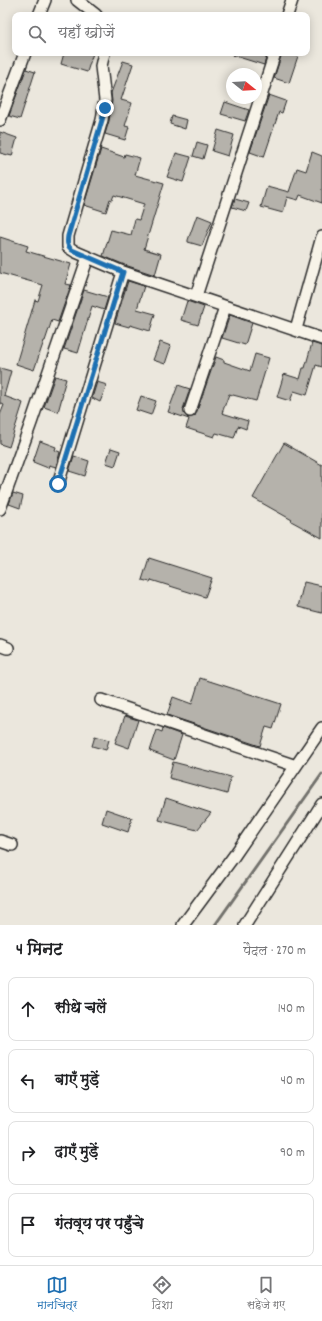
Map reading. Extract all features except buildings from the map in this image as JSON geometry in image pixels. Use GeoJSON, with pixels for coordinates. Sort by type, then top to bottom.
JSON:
{"type":"FeatureCollection","features":[{"type":"Feature","properties":{"kind":"street"},"geometry":{"type":"LineString","coordinates":[[40,12],[45,0]]}},
{"type":"Feature","properties":{"kind":"street"},"geometry":{"type":"LineString","coordinates":[[77,0],[92,12]]}},
{"type":"Feature","properties":{"kind":"street"},"geometry":{"type":"LineString","coordinates":[[288,12],[292,0]]}},
{"type":"Feature","properties":{"kind":"street"},"geometry":{"type":"LineString","coordinates":[[0,120],[24,56]]}},
{"type":"Feature","properties":{"kind":"street"},"geometry":{"type":"LineString","coordinates":[[103,56],[101,66],[105,100],[102,120],[68,236],[68,247],[123,272],[322,338]]}},
{"type":"Feature","properties":{"kind":"street"},"geometry":{"type":"LineString","coordinates":[[196,296],[274,56]]}},
{"type":"Feature","properties":{"kind":"street"},"geometry":{"type":"LineString","coordinates":[[296,329],[322,237]]}},
{"type":"Feature","properties":{"kind":"street"},"geometry":{"type":"LineString","coordinates":[[0,509],[88,257]]}},
{"type":"Feature","properties":{"kind":"street"},"geometry":{"type":"LineString","coordinates":[[58,484],[123,272]]}},
{"type":"Feature","properties":{"kind":"street"},"geometry":{"type":"LineString","coordinates":[[190,411],[225,307]]}},
{"type":"Feature","properties":{"kind":"street"},"geometry":{"type":"LineString","coordinates":[[101,700],[296,766]]}},
{"type":"Feature","properties":{"kind":"street"},"geometry":{"type":"LineString","coordinates":[[183,925],[239,849],[322,728]]}},
{"type":"Feature","properties":{"kind":"street"},"geometry":{"type":"LineString","coordinates":[[245,925],[322,804]]}},
{"type":"Feature","properties":{"kind":"street"},"geometry":{"type":"LineString","coordinates":[[0,841],[12,845]]}},
{"type":"Feature","properties":{"kind":"waterway"},"geometry":{"type":"LineString","coordinates":[[215,925],[322,774]]}},
{"type":"Feature","properties":{"kind":"route"},"geometry":{"type":"LineString","coordinates":[[58,484],[123,272],[72,250],[68,247],[67,242],[105,108]]}}]}
